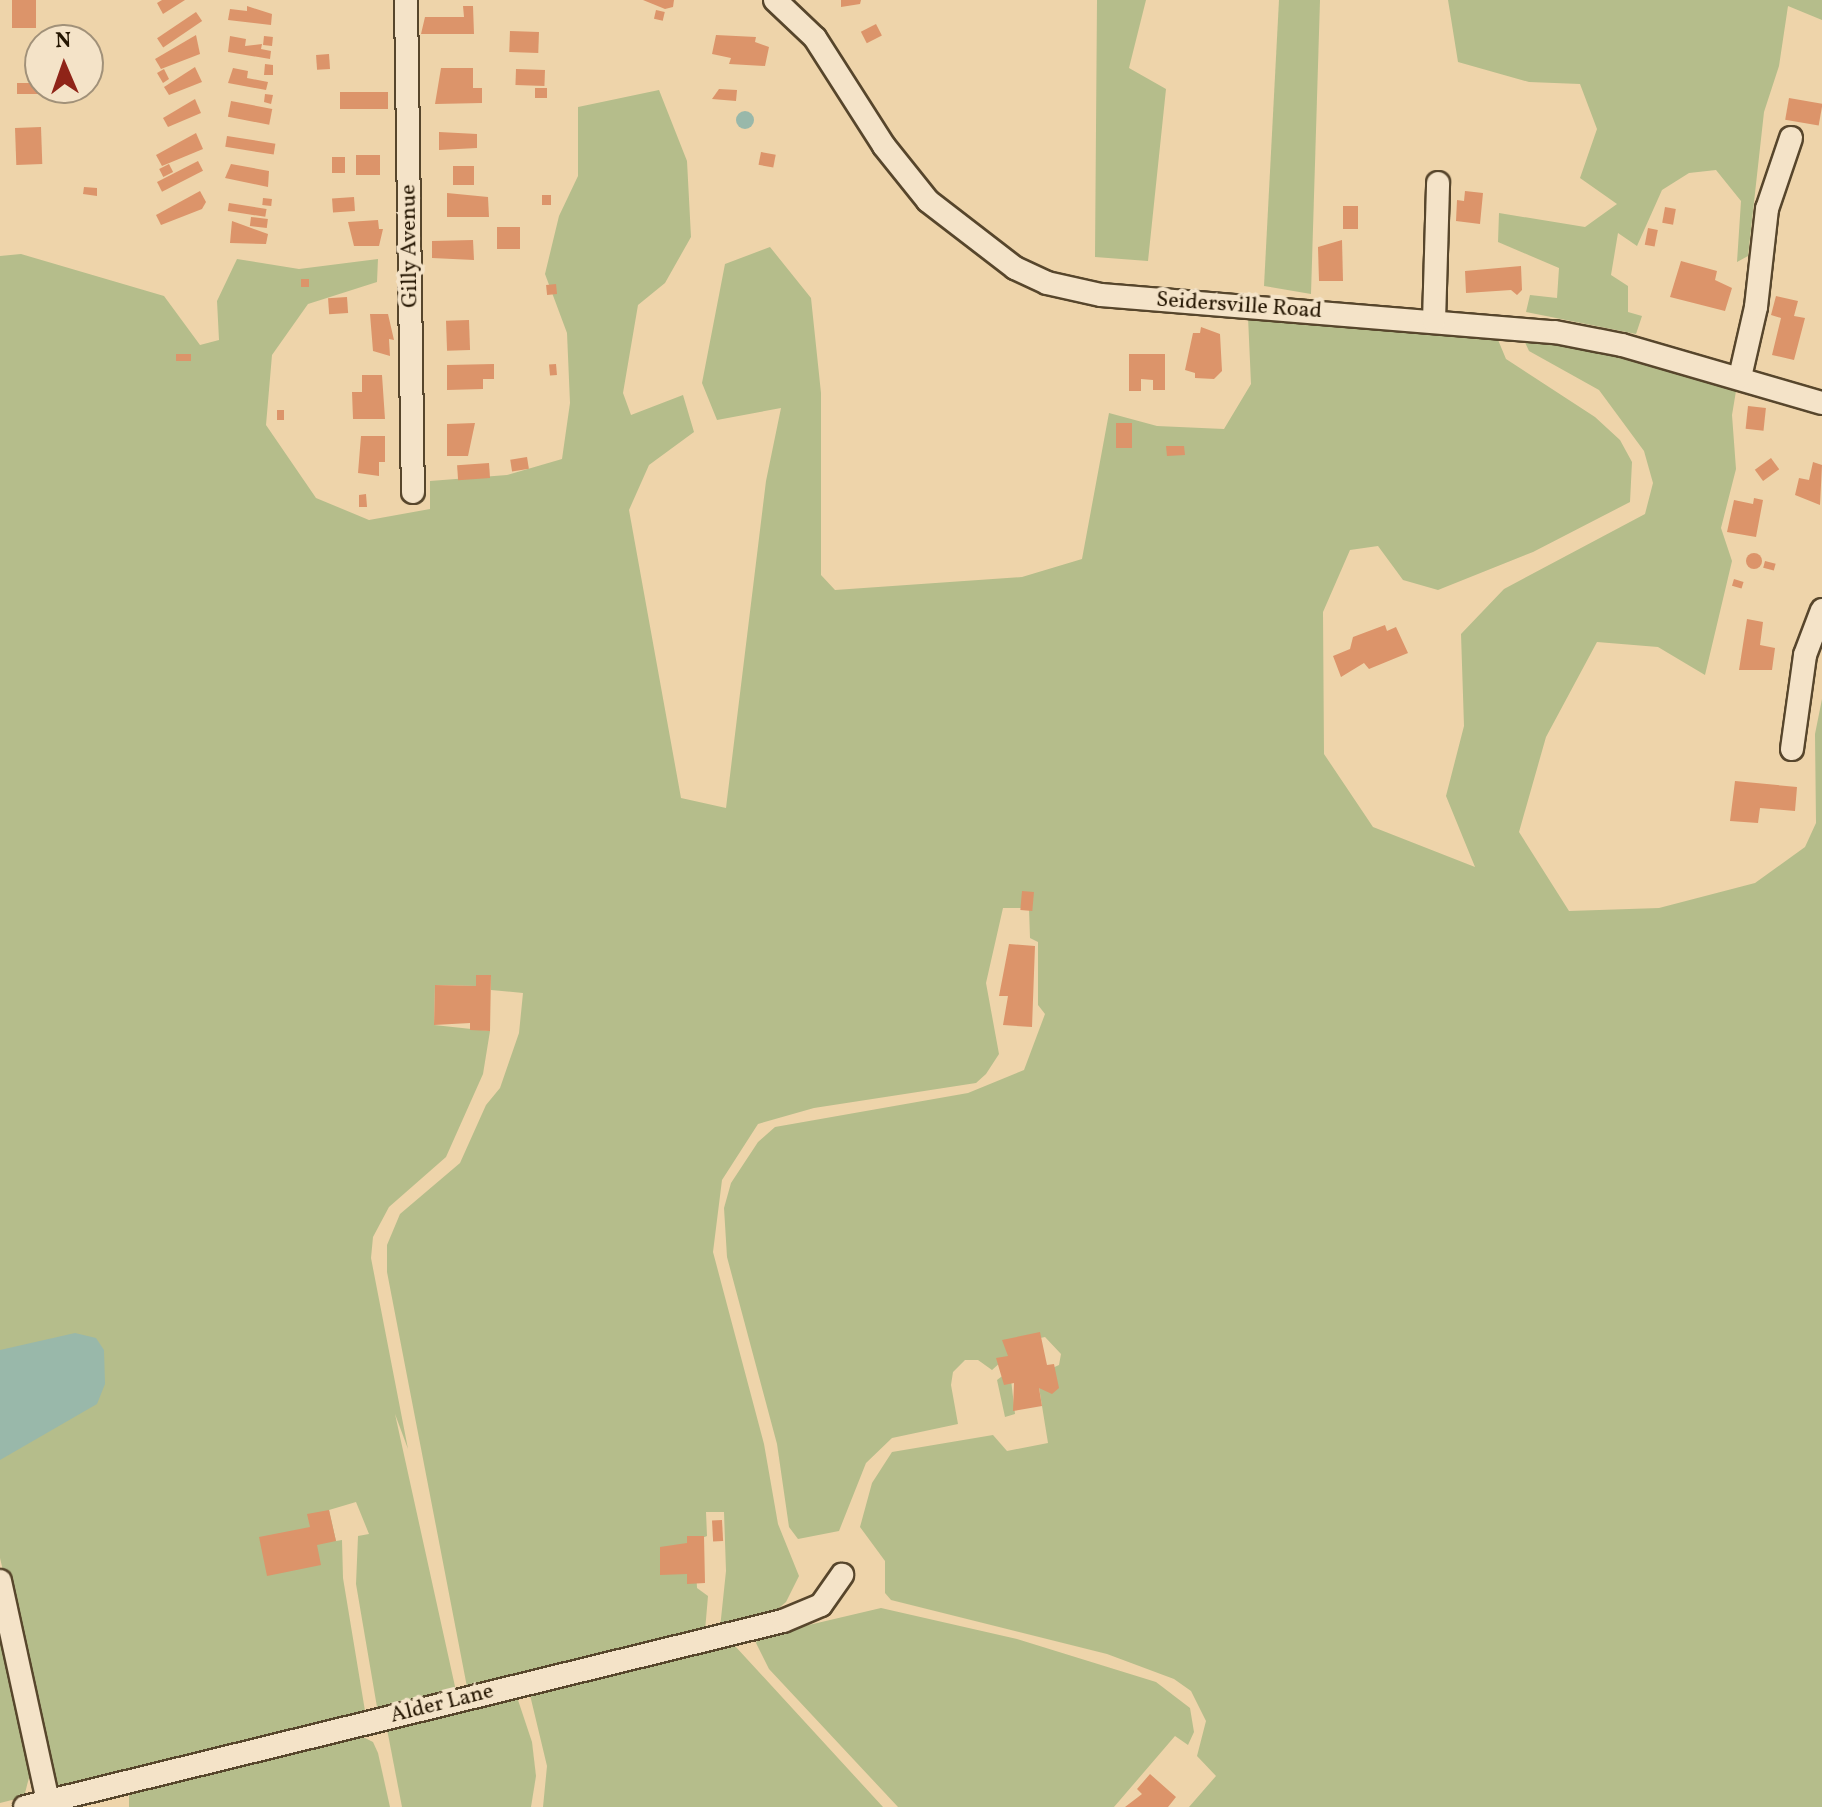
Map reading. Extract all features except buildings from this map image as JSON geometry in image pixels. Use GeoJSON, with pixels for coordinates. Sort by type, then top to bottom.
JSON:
{"type":"FeatureCollection","features":[{"type":"Feature","properties":{"kind":"street","name":"Gilly Avenue"},"geometry":{"type":"LineString","coordinates":[[406,0],[413,492]]}},
{"type":"Feature","properties":{"kind":"street","name":"Seidersville Road"},"geometry":{"type":"LineString","coordinates":[[775,0],[815,38],[884,146],[928,201],[951,223],[1031,276],[1101,295],[1555,332],[1740,377],[1822,403]]}},
{"type":"Feature","properties":{"kind":"street"},"geometry":{"type":"LineString","coordinates":[[1740,377],[1756,307],[1767,209],[1791,138]]}},
{"type":"Feature","properties":{"kind":"street"},"geometry":{"type":"LineString","coordinates":[[1434,321],[1438,183]]}},
{"type":"Feature","properties":{"kind":"street"},"geometry":{"type":"LineString","coordinates":[[1792,749],[1805,655],[1822,610]]}},
{"type":"Feature","properties":{"kind":"street","name":"Alder Lane"},"geometry":{"type":"LineString","coordinates":[[25,1807],[783,1621],[821,1605],[842,1575]]}},
{"type":"Feature","properties":{"kind":"street"},"geometry":{"type":"LineString","coordinates":[[0,1581],[48,1801]]}},
{"type":"Feature","properties":{"kind":"green space"},"geometry":{"type":"Polygon","coordinates":[[[1097,0],[1146,0],[1129,68],[1166,89],[1148,261],[1095,257],[1097,0]]]}},
{"type":"Feature","properties":{"kind":"green space"},"geometry":{"type":"Polygon","coordinates":[[[1279,0],[1320,0],[1311,294],[1264,286],[1279,0]]]}},
{"type":"Feature","properties":{"kind":"green space"},"geometry":{"type":"Polygon","coordinates":[[[1448,0],[1822,0],[1822,20],[1788,6],[1779,66],[1764,112],[1748,256],[1737,262],[1741,201],[1716,170],[1689,173],[1662,190],[1637,246],[1618,233],[1611,275],[1628,286],[1628,312],[1642,316],[1636,334],[1526,312],[1530,295],[1557,298],[1559,268],[1498,242],[1499,213],[1585,227],[1617,204],[1580,178],[1597,129],[1580,84],[1529,82],[1458,62],[1448,0]]]}},
{"type":"Feature","properties":{"kind":"green space"},"geometry":{"type":"Polygon","coordinates":[[[659,90],[687,161],[691,237],[665,283],[638,305],[623,393],[631,415],[683,395],[694,432],[649,465],[629,510],[681,798],[726,808],[766,481],[781,408],[717,420],[702,383],[725,264],[770,247],[811,298],[821,393],[821,575],[835,590],[1022,577],[1082,559],[1109,413],[1157,426],[1224,429],[1251,384],[1248,317],[1496,335],[1506,359],[1595,417],[1620,440],[1632,462],[1630,502],[1533,552],[1438,590],[1403,580],[1378,546],[1350,550],[1323,612],[1324,754],[1373,827],[1475,867],[1446,796],[1464,726],[1461,634],[1504,589],[1645,514],[1653,483],[1644,451],[1599,390],[1529,351],[1523,338],[1628,353],[1737,385],[1732,415],[1736,469],[1721,528],[1732,561],[1705,675],[1658,647],[1597,642],[1546,737],[1519,832],[1569,911],[1659,908],[1755,883],[1805,847],[1816,823],[1815,734],[1822,699],[1822,1807],[1189,1807],[1216,1776],[1197,1756],[1206,1721],[1191,1691],[1174,1679],[1107,1654],[891,1600],[885,1593],[885,1561],[860,1527],[872,1483],[892,1452],[993,1435],[1007,1451],[1048,1443],[1037,1375],[1059,1365],[1061,1354],[1045,1337],[1007,1345],[1015,1414],[1005,1417],[997,1380],[1005,1374],[1002,1361],[992,1370],[978,1360],[965,1360],[953,1372],[951,1385],[958,1424],[892,1438],[866,1463],[839,1531],[798,1539],[789,1527],[777,1444],[727,1257],[724,1208],[731,1183],[758,1142],[775,1127],[968,1093],[1024,1070],[1045,1014],[1038,1005],[1038,942],[1030,938],[1029,908],[1003,908],[986,983],[999,1054],[976,1083],[814,1108],[758,1124],[722,1180],[713,1252],[764,1444],[778,1524],[799,1576],[786,1602],[773,1613],[720,1628],[726,1571],[724,1512],[706,1512],[707,1536],[695,1541],[697,1588],[708,1596],[705,1631],[467,1687],[387,1272],[387,1245],[400,1214],[460,1163],[486,1105],[500,1088],[519,1033],[523,993],[491,990],[491,975],[476,975],[476,986],[435,985],[434,1025],[490,1031],[483,1074],[446,1157],[389,1207],[373,1237],[371,1258],[408,1449],[395,1414],[456,1691],[378,1713],[356,1584],[358,1536],[369,1534],[356,1502],[329,1510],[336,1541],[342,1540],[343,1578],[366,1717],[60,1789],[53,1782],[0,1558],[0,256],[21,254],[164,296],[200,345],[219,340],[217,301],[237,259],[299,269],[378,259],[377,282],[308,304],[272,355],[266,425],[316,498],[369,520],[430,509],[430,481],[507,475],[562,459],[570,403],[567,333],[545,274],[559,216],[578,176],[578,107],[659,90]]]}},
{"type":"Feature","properties":{"kind":"green space"},"geometry":{"type":"Polygon","coordinates":[[[0,1593],[34,1758],[24,1797],[0,1803],[0,1593]]]}},
{"type":"Feature","properties":{"kind":"green space"},"geometry":{"type":"Polygon","coordinates":[[[881,1608],[1017,1639],[1156,1682],[1190,1708],[1194,1732],[1188,1745],[1175,1736],[1114,1807],[898,1807],[769,1669],[756,1643],[758,1637],[881,1608]]]}},
{"type":"Feature","properties":{"kind":"green space"},"geometry":{"type":"Polygon","coordinates":[[[735,1646],[883,1807],[543,1807],[547,1766],[530,1695],[735,1646]]]}},
{"type":"Feature","properties":{"kind":"green space"},"geometry":{"type":"Polygon","coordinates":[[[517,1697],[532,1742],[536,1776],[531,1807],[402,1807],[387,1729],[517,1697]]]}},
{"type":"Feature","properties":{"kind":"green space"},"geometry":{"type":"Polygon","coordinates":[[[359,1735],[373,1742],[378,1753],[390,1807],[129,1807],[129,1791],[359,1735]]]}},
{"type":"Feature","properties":{"kind":"shaded area"},"geometry":{"type":"Polygon","coordinates":[[[745,111],[754,120],[745,129],[736,120],[745,111]]]}},
{"type":"Feature","properties":{"kind":"shaded area"},"geometry":{"type":"Polygon","coordinates":[[[75,1333],[96,1338],[104,1350],[105,1384],[97,1404],[0,1460],[0,1350],[75,1333]]]}}]}
